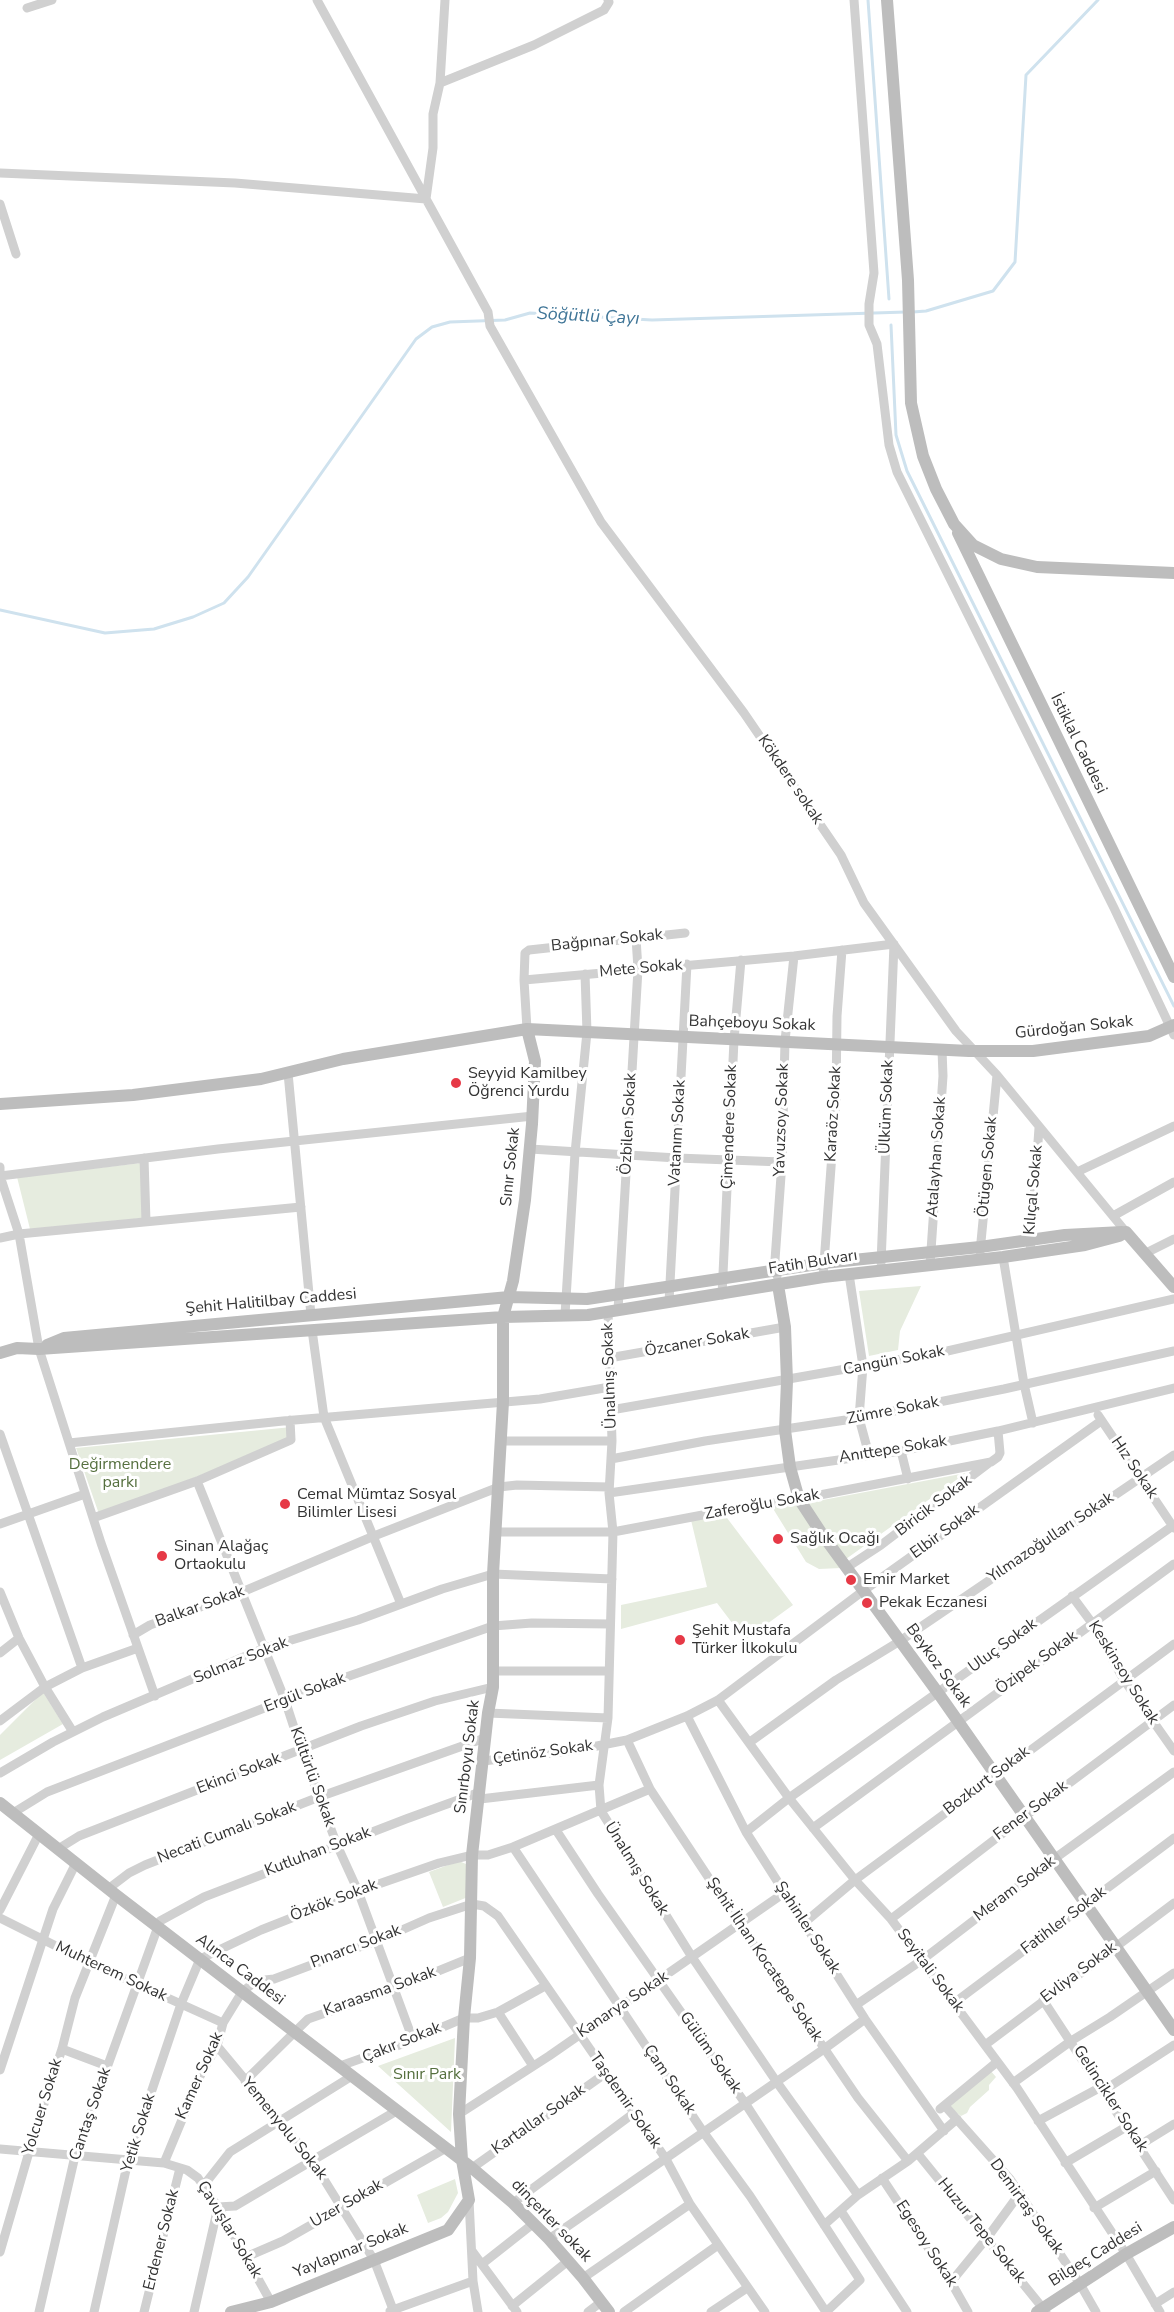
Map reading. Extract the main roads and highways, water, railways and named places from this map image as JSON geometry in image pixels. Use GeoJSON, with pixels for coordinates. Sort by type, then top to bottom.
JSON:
{"type":"FeatureCollection","features":[{"type":"Feature","properties":{"kind":"waterway"},"geometry":{"type":"LineString","coordinates":[[868,0],[889,299]]}},
{"type":"Feature","properties":{"kind":"waterway","name":"Söğütlü Çayı"},"geometry":{"type":"LineString","coordinates":[[913,312],[926,311],[993,291],[1015,262],[1026,75],[1098,0]]}},
{"type":"Feature","properties":{"kind":"waterway","name":"Söğütlü Çayı"},"geometry":{"type":"LineString","coordinates":[[0,610],[105,633],[154,629],[193,617],[224,603],[248,577],[416,339],[432,327],[450,322],[505,320],[530,313],[652,320],[906,312]]}},
{"type":"Feature","properties":{"kind":"waterway"},"geometry":{"type":"LineString","coordinates":[[891,325],[896,435],[907,471],[1174,1006]]}},
{"type":"Feature","properties":{"kind":"place","name":"Seyyid Kamilbey Öğrenci Yurdu"},"geometry":{"type":"Point","coordinates":[456,1083]}},
{"type":"Feature","properties":{"kind":"place","name":"Cemal Mümtaz Sosyal Bilimler Lisesi"},"geometry":{"type":"Point","coordinates":[285,1504]}},
{"type":"Feature","properties":{"kind":"place","name":"Sağlık Ocağı"},"geometry":{"type":"Point","coordinates":[778,1539]}},
{"type":"Feature","properties":{"kind":"place","name":"Sinan Alağaç Ortaokulu"},"geometry":{"type":"Point","coordinates":[162,1556]}},
{"type":"Feature","properties":{"kind":"place","name":"Emir Market"},"geometry":{"type":"Point","coordinates":[851,1580]}},
{"type":"Feature","properties":{"kind":"place","name":"Pekak Eczanesi"},"geometry":{"type":"Point","coordinates":[867,1603]}},
{"type":"Feature","properties":{"kind":"place","name":"Şehit Mustafa Türker İlkokulu"},"geometry":{"type":"Point","coordinates":[680,1640]}},
{"type":"Feature","properties":{"kind":"park label","name":"Değirmendere parkı"},"geometry":{"type":"Point","coordinates":[120,1474]}},
{"type":"Feature","properties":{"kind":"park label","name":"Sınır Park"},"geometry":{"type":"Point","coordinates":[427,2075]}}]}
